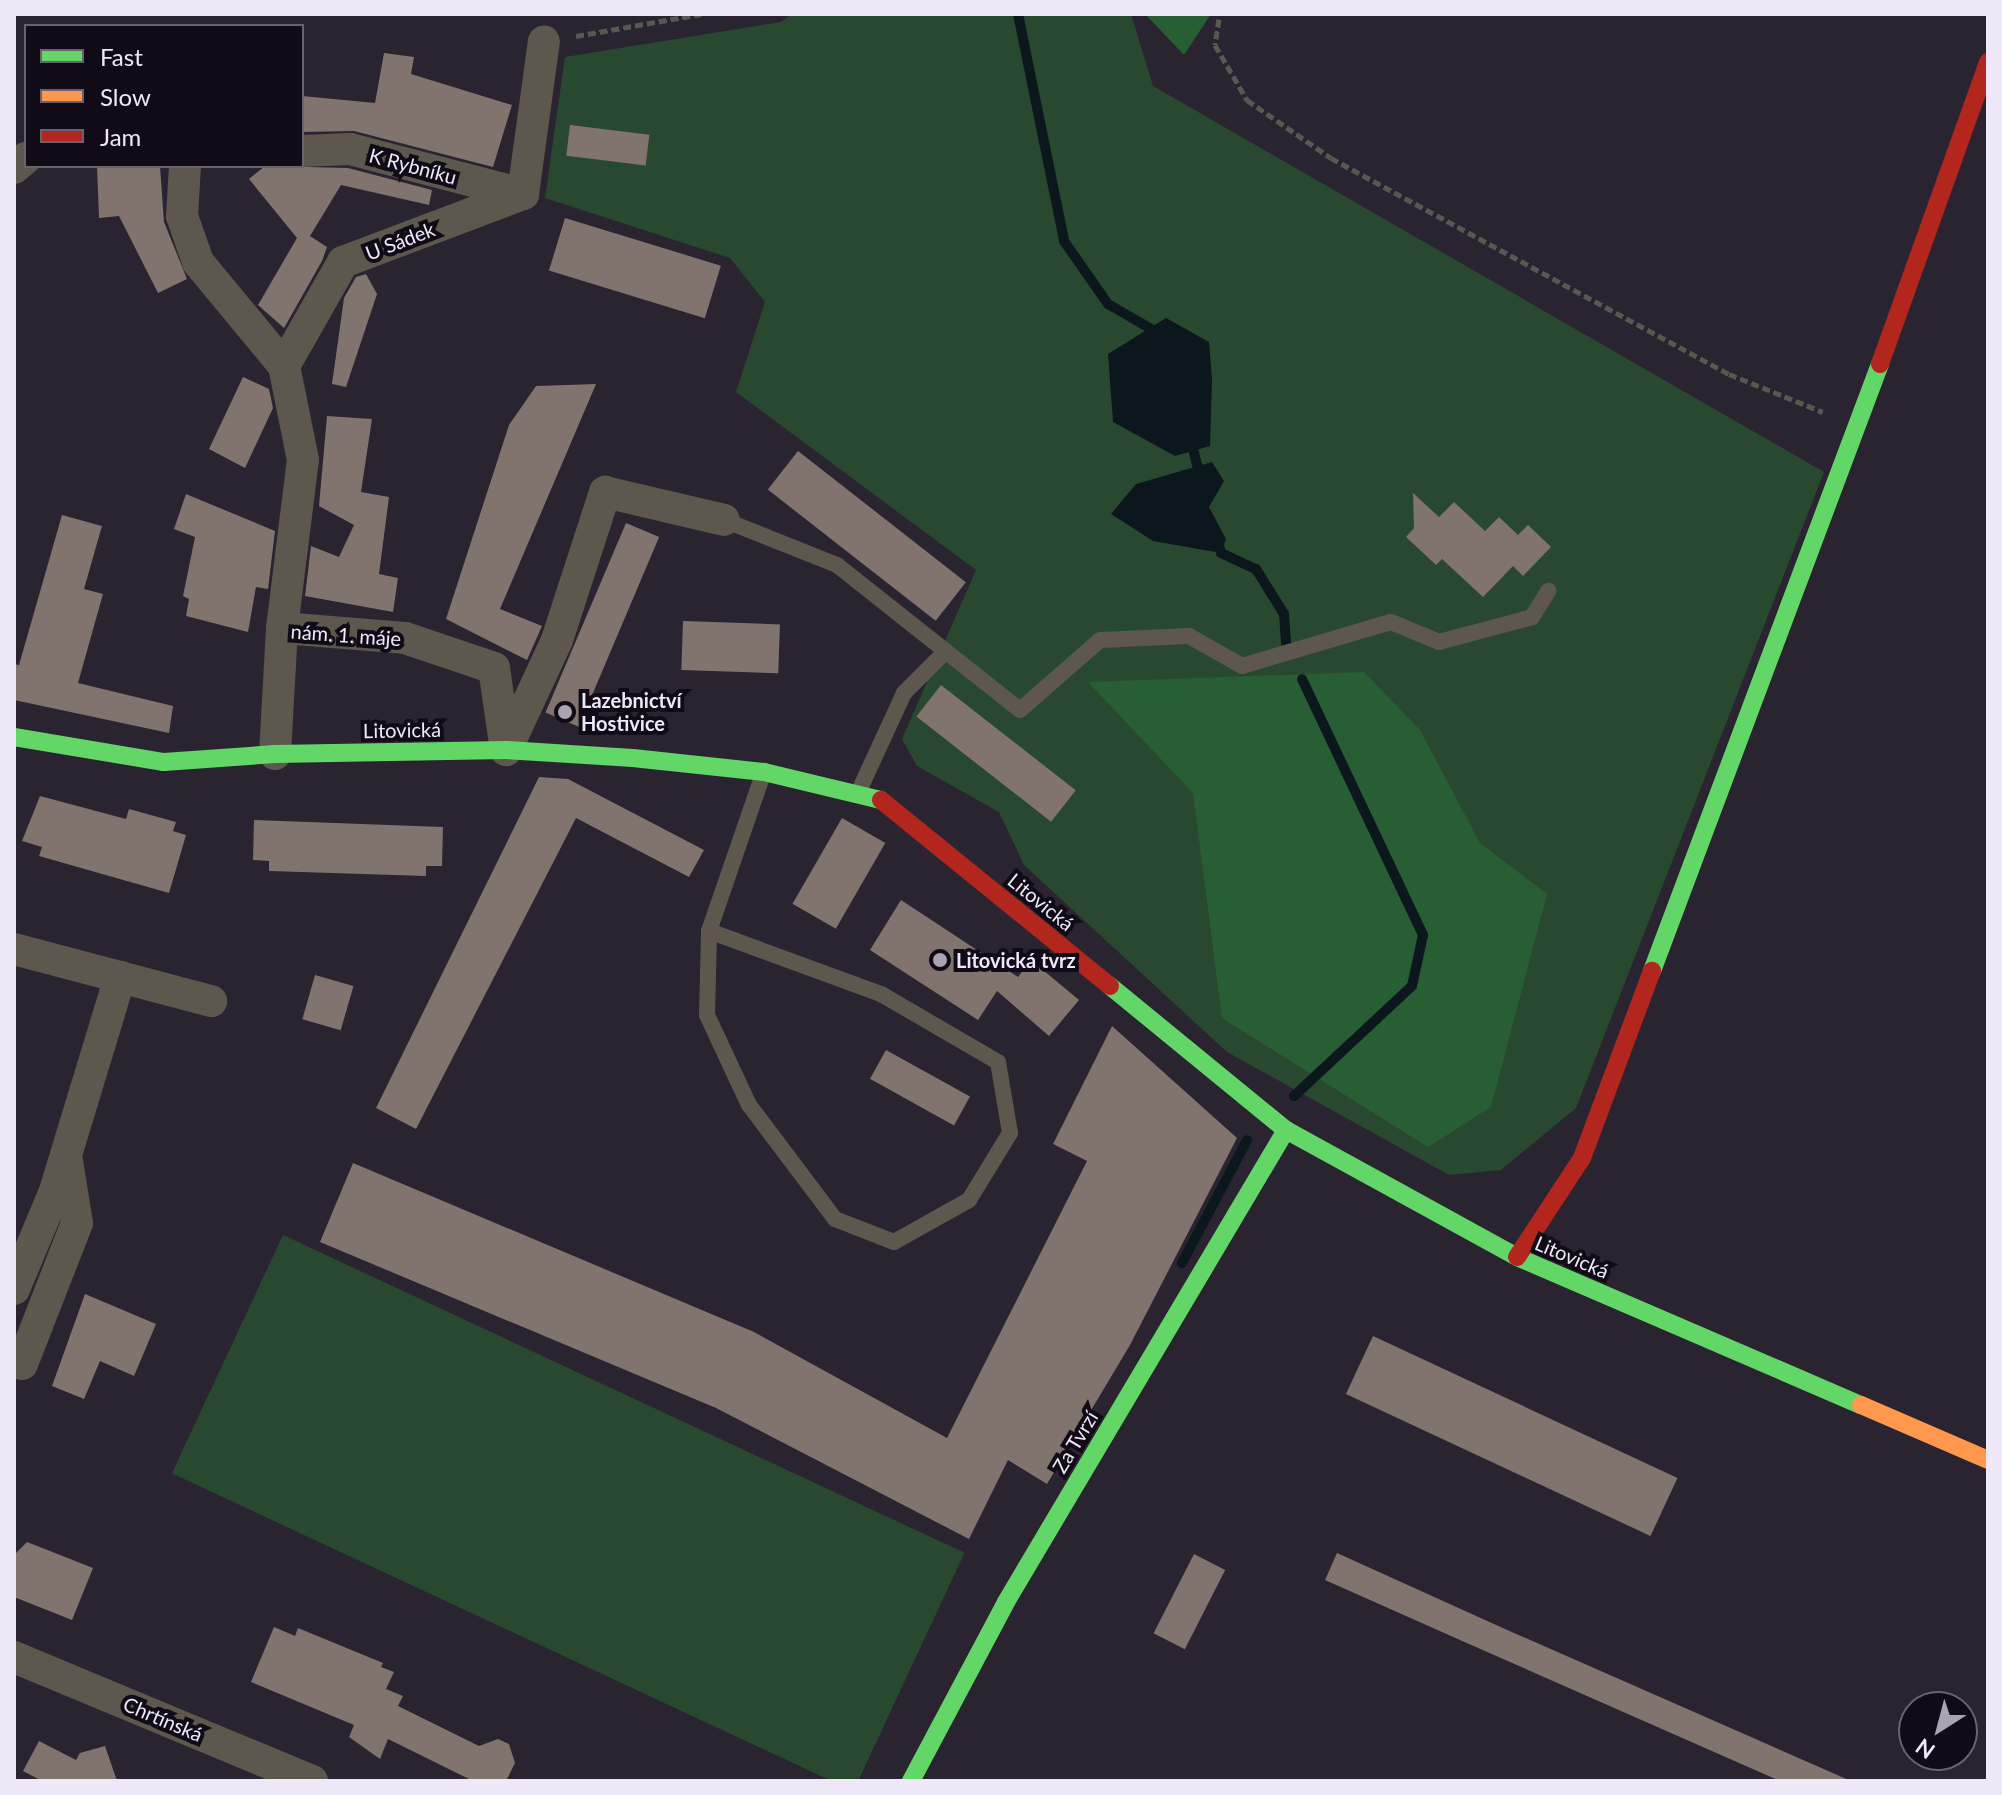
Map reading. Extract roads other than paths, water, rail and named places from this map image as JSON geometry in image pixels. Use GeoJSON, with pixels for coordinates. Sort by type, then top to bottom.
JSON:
{"type":"FeatureCollection","features":[{"type":"Feature","properties":{"kind":"street"},"geometry":{"type":"LineString","coordinates":[[523,194],[544,41]]}},
{"type":"Feature","properties":{"kind":"street"},"geometry":{"type":"LineString","coordinates":[[1517,1257],[1582,1158],[1857,426],[1988,62]]}},
{"type":"Feature","properties":{"kind":"street","name":"K Rybníku"},"geometry":{"type":"LineString","coordinates":[[304,151],[350,149],[523,194]]}},
{"type":"Feature","properties":{"kind":"street"},"geometry":{"type":"LineString","coordinates":[[185,168],[182,216],[198,262],[284,366],[303,460],[282,628]]}},
{"type":"Feature","properties":{"kind":"street","name":"U Sádek"},"geometry":{"type":"LineString","coordinates":[[284,366],[343,262],[523,194]]}},
{"type":"Feature","properties":{"kind":"street"},"geometry":{"type":"LineString","coordinates":[[506,750],[557,640],[605,492],[724,520]]}},
{"type":"Feature","properties":{"kind":"street","name":"nám. 1. máje"},"geometry":{"type":"LineString","coordinates":[[275,754],[282,628],[405,638],[494,668],[506,750]]}},
{"type":"Feature","properties":{"kind":"street","name":"Litovická"},"geometry":{"type":"LineString","coordinates":[[14,737],[164,762],[275,754],[506,750],[764,772],[882,800],[1286,1130],[1517,1257],[1988,1460]]}},
{"type":"Feature","properties":{"kind":"street"},"geometry":{"type":"LineString","coordinates":[[14,949],[211,1001]]}},
{"type":"Feature","properties":{"kind":"street"},"geometry":{"type":"LineString","coordinates":[[14,1289],[66,1153],[120,977]]}},
{"type":"Feature","properties":{"kind":"street","name":"Za Tvrzí"},"geometry":{"type":"LineString","coordinates":[[911,1781],[1006,1602],[1286,1130]]}},
{"type":"Feature","properties":{"kind":"street"},"geometry":{"type":"LineString","coordinates":[[22,1364],[77,1223],[66,1153]]}},
{"type":"Feature","properties":{"kind":"street","name":"Chrtínská"},"geometry":{"type":"LineString","coordinates":[[14,1657],[312,1781]]}},
{"type":"Feature","properties":{"kind":"lane"},"geometry":{"type":"LineString","coordinates":[[724,520],[837,565],[1020,710],[1100,640],[1189,636],[1242,666],[1391,622],[1439,642],[1532,617],[1548,591]]}},
{"type":"Feature","properties":{"kind":"lane"},"geometry":{"type":"LineString","coordinates":[[857,794],[904,693],[946,651]]}},
{"type":"Feature","properties":{"kind":"lane"},"geometry":{"type":"LineString","coordinates":[[709,931],[881,994],[998,1062],[1010,1133],[969,1200],[894,1242],[835,1219],[749,1105],[707,1015],[709,931],[764,772]]}},
{"type":"Feature","properties":{"kind":"waterway"},"geometry":{"type":"LineString","coordinates":[[1018,14],[1064,241],[1108,304],[1160,334]]}},
{"type":"Feature","properties":{"kind":"waterway"},"geometry":{"type":"LineString","coordinates":[[1191,441],[1201,480]]}},
{"type":"Feature","properties":{"kind":"waterway"},"geometry":{"type":"LineString","coordinates":[[1218,541],[1221,553],[1256,569],[1284,614],[1286,645]]}},
{"type":"Feature","properties":{"kind":"waterway"},"geometry":{"type":"LineString","coordinates":[[1294,1096],[1412,986],[1423,935],[1302,679]]}},
{"type":"Feature","properties":{"kind":"waterway"},"geometry":{"type":"LineString","coordinates":[[1182,1263],[1247,1140]]}},
{"type":"Feature","properties":{"kind":"place","name":"Lazebnictví Hostivice"},"geometry":{"type":"Point","coordinates":[565,712]}},
{"type":"Feature","properties":{"kind":"place","name":"Litovická tvrz"},"geometry":{"type":"Point","coordinates":[940,960]}}]}
